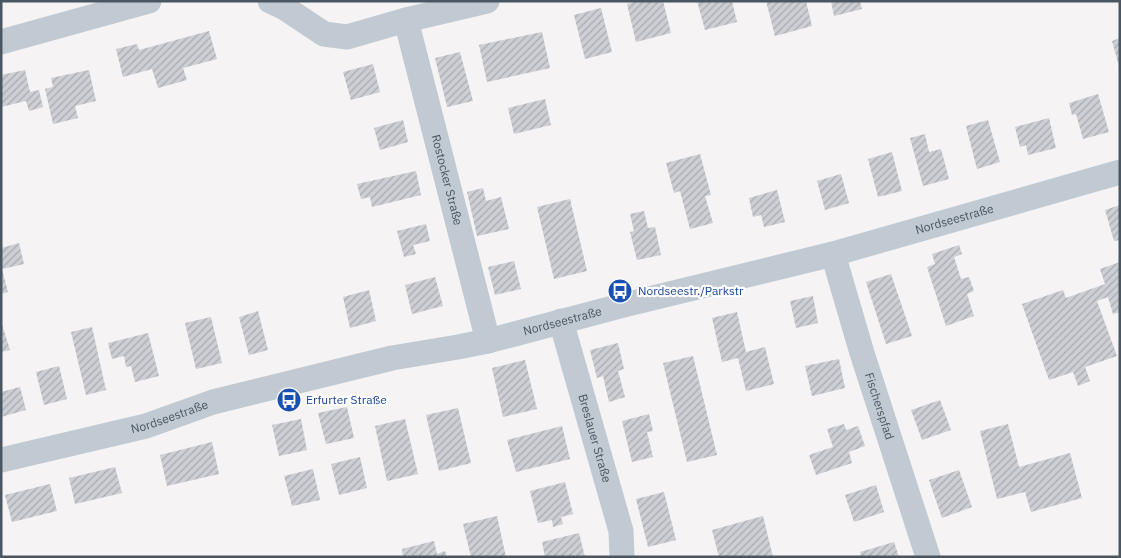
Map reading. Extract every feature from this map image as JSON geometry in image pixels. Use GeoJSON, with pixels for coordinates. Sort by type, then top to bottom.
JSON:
{"type":"FeatureCollection","features":[{"type":"Feature","properties":{"kind":"street"},"geometry":{"type":"LineString","coordinates":[[1,42],[149,1]]}},
{"type":"Feature","properties":{"kind":"street"},"geometry":{"type":"LineString","coordinates":[[270,1],[285,8],[324,34],[346,37],[406,20],[487,1]]}},
{"type":"Feature","properties":{"kind":"street","name":"Rostocker Straße"},"geometry":{"type":"LineString","coordinates":[[406,20],[488,341]]}},
{"type":"Feature","properties":{"kind":"street","name":"Nordseestraße"},"geometry":{"type":"LineString","coordinates":[[1,460],[146,426],[212,402],[392,358],[458,348],[488,341],[833,254],[1120,172]]}},
{"type":"Feature","properties":{"kind":"street","name":"Fischerspfad"},"geometry":{"type":"LineString","coordinates":[[833,254],[862,353],[928,557]]}},
{"type":"Feature","properties":{"kind":"street","name":"Breslauer Straße"},"geometry":{"type":"LineString","coordinates":[[562,321],[621,531],[622,557]]}},
{"type":"Feature","properties":{"kind":"building"},"geometry":{"type":"Polygon","coordinates":[[[638,1],[663,1],[671,33],[636,42],[627,4],[638,1]]]}},
{"type":"Feature","properties":{"kind":"building"},"geometry":{"type":"Polygon","coordinates":[[[697,1],[732,1],[737,22],[705,30],[697,1]]]}},
{"type":"Feature","properties":{"kind":"building"},"geometry":{"type":"Polygon","coordinates":[[[766,1],[806,1],[812,26],[775,36],[766,1]]]}},
{"type":"Feature","properties":{"kind":"building"},"geometry":{"type":"Polygon","coordinates":[[[831,1],[860,1],[862,9],[834,16],[831,1]]]}},
{"type":"Feature","properties":{"kind":"building"},"geometry":{"type":"Polygon","coordinates":[[[601,8],[612,52],[585,59],[574,15],[601,8]]]}},
{"type":"Feature","properties":{"kind":"building"},"geometry":{"type":"Polygon","coordinates":[[[209,31],[217,59],[183,68],[187,80],[158,88],[152,69],[123,77],[116,49],[137,44],[139,50],[209,31]]]}},
{"type":"Feature","properties":{"kind":"building"},"geometry":{"type":"Polygon","coordinates":[[[542,32],[550,68],[487,82],[479,45],[542,32]]]}},
{"type":"Feature","properties":{"kind":"building"},"geometry":{"type":"Polygon","coordinates":[[[1120,38],[1120,66],[1119,66],[1112,41],[1120,38]]]}},
{"type":"Feature","properties":{"kind":"building"},"geometry":{"type":"Polygon","coordinates":[[[460,52],[473,101],[447,107],[435,58],[460,52]]]}},
{"type":"Feature","properties":{"kind":"building"},"geometry":{"type":"Polygon","coordinates":[[[373,64],[380,92],[351,100],[343,72],[373,64]]]}},
{"type":"Feature","properties":{"kind":"building"},"geometry":{"type":"Polygon","coordinates":[[[25,70],[30,92],[39,90],[43,107],[29,111],[26,101],[1,107],[1,75],[25,70]]]}},
{"type":"Feature","properties":{"kind":"building"},"geometry":{"type":"Polygon","coordinates":[[[89,70],[96,101],[75,106],[78,118],[53,124],[45,89],[53,87],[51,78],[89,70]]]}},
{"type":"Feature","properties":{"kind":"building"},"geometry":{"type":"Polygon","coordinates":[[[1098,94],[1109,132],[1083,139],[1076,114],[1072,115],[1069,103],[1098,94]]]}},
{"type":"Feature","properties":{"kind":"building"},"geometry":{"type":"Polygon","coordinates":[[[545,99],[551,125],[514,134],[508,108],[545,99]]]}},
{"type":"Feature","properties":{"kind":"building"},"geometry":{"type":"Polygon","coordinates":[[[1049,118],[1056,148],[1028,155],[1026,145],[1020,147],[1015,127],[1049,118]]]}},
{"type":"Feature","properties":{"kind":"building"},"geometry":{"type":"Polygon","coordinates":[[[403,120],[408,142],[380,150],[374,128],[403,120]]]}},
{"type":"Feature","properties":{"kind":"building"},"geometry":{"type":"Polygon","coordinates":[[[988,120],[1000,162],[977,169],[966,126],[988,120]]]}},
{"type":"Feature","properties":{"kind":"building"},"geometry":{"type":"Polygon","coordinates":[[[925,134],[929,152],[941,149],[949,179],[923,186],[910,138],[925,134]]]}},
{"type":"Feature","properties":{"kind":"building"},"geometry":{"type":"Polygon","coordinates":[[[892,152],[902,191],[878,197],[868,159],[892,152]]]}},
{"type":"Feature","properties":{"kind":"building"},"geometry":{"type":"Polygon","coordinates":[[[700,154],[711,195],[705,196],[713,223],[690,229],[680,191],[674,193],[666,163],[700,154]]]}},
{"type":"Feature","properties":{"kind":"building"},"geometry":{"type":"Polygon","coordinates":[[[416,171],[421,195],[372,207],[370,197],[361,199],[357,184],[416,171]]]}},
{"type":"Feature","properties":{"kind":"building"},"geometry":{"type":"Polygon","coordinates":[[[841,174],[849,203],[825,210],[817,181],[841,174]]]}},
{"type":"Feature","properties":{"kind":"building"},"geometry":{"type":"Polygon","coordinates":[[[483,188],[486,201],[501,197],[509,229],[477,236],[467,192],[483,188]]]}},
{"type":"Feature","properties":{"kind":"building"},"geometry":{"type":"Polygon","coordinates":[[[777,190],[785,222],[764,227],[761,215],[753,217],[749,198],[777,190]]]}},
{"type":"Feature","properties":{"kind":"building"},"geometry":{"type":"Polygon","coordinates":[[[570,199],[587,271],[554,279],[537,207],[570,199]]]}},
{"type":"Feature","properties":{"kind":"building"},"geometry":{"type":"Polygon","coordinates":[[[1120,205],[1120,240],[1114,241],[1105,210],[1120,205]]]}},
{"type":"Feature","properties":{"kind":"building"},"geometry":{"type":"Polygon","coordinates":[[[644,211],[648,228],[655,227],[661,255],[637,260],[630,232],[634,231],[630,214],[644,211]]]}},
{"type":"Feature","properties":{"kind":"building"},"geometry":{"type":"Polygon","coordinates":[[[426,224],[430,241],[413,245],[416,254],[404,257],[397,231],[426,224]]]}},
{"type":"Feature","properties":{"kind":"building"},"geometry":{"type":"Polygon","coordinates":[[[19,243],[24,264],[2,269],[8,292],[1,294],[1,248],[19,243]]]}},
{"type":"Feature","properties":{"kind":"building"},"geometry":{"type":"Polygon","coordinates":[[[959,245],[962,254],[954,257],[961,279],[969,277],[974,291],[967,294],[974,316],[946,326],[927,267],[935,264],[932,254],[959,245]]]}},
{"type":"Feature","properties":{"kind":"building"},"geometry":{"type":"Polygon","coordinates":[[[514,261],[521,289],[495,295],[488,267],[514,261]]]}},
{"type":"Feature","properties":{"kind":"building"},"geometry":{"type":"Polygon","coordinates":[[[1120,262],[1120,312],[1113,314],[1108,297],[1097,301],[1117,356],[1085,367],[1090,381],[1078,386],[1073,372],[1049,380],[1022,304],[1063,290],[1066,298],[1105,284],[1100,269],[1120,262]]]}},
{"type":"Feature","properties":{"kind":"building"},"geometry":{"type":"Polygon","coordinates":[[[891,274],[912,336],[886,344],[866,282],[891,274]]]}},
{"type":"Feature","properties":{"kind":"building"},"geometry":{"type":"Polygon","coordinates":[[[435,277],[443,306],[412,314],[405,285],[435,277]]]}},
{"type":"Feature","properties":{"kind":"building"},"geometry":{"type":"Polygon","coordinates":[[[369,290],[376,321],[350,328],[343,297],[369,290]]]}},
{"type":"Feature","properties":{"kind":"building"},"geometry":{"type":"Polygon","coordinates":[[[813,296],[818,323],[796,328],[790,301],[813,296]]]}},
{"type":"Feature","properties":{"kind":"building"},"geometry":{"type":"Polygon","coordinates":[[[258,311],[268,350],[249,355],[239,317],[258,311]]]}},
{"type":"Feature","properties":{"kind":"building"},"geometry":{"type":"Polygon","coordinates":[[[737,312],[746,352],[765,347],[774,384],[746,391],[738,358],[722,362],[712,318],[737,312]]]}},
{"type":"Feature","properties":{"kind":"building"},"geometry":{"type":"Polygon","coordinates":[[[211,317],[222,363],[196,369],[185,323],[211,317]]]}},
{"type":"Feature","properties":{"kind":"building"},"geometry":{"type":"Polygon","coordinates":[[[1,321],[10,350],[1,352],[1,321]]]}},
{"type":"Feature","properties":{"kind":"building"},"geometry":{"type":"Polygon","coordinates":[[[92,327],[106,390],[86,395],[71,332],[92,327]]]}},
{"type":"Feature","properties":{"kind":"building"},"geometry":{"type":"Polygon","coordinates":[[[148,333],[159,376],[135,382],[131,366],[126,367],[124,356],[112,359],[108,343],[148,333]]]}},
{"type":"Feature","properties":{"kind":"building"},"geometry":{"type":"Polygon","coordinates":[[[618,343],[624,369],[618,371],[625,397],[609,402],[603,376],[597,378],[590,350],[618,343]]]}},
{"type":"Feature","properties":{"kind":"building"},"geometry":{"type":"Polygon","coordinates":[[[693,356],[717,455],[687,462],[663,363],[693,356]]]}},
{"type":"Feature","properties":{"kind":"building"},"geometry":{"type":"Polygon","coordinates":[[[839,359],[845,388],[812,396],[805,366],[839,359]]]}},
{"type":"Feature","properties":{"kind":"building"},"geometry":{"type":"Polygon","coordinates":[[[525,360],[537,409],[503,417],[492,368],[525,360]]]}},
{"type":"Feature","properties":{"kind":"building"},"geometry":{"type":"Polygon","coordinates":[[[59,366],[67,399],[44,405],[36,372],[59,366]]]}},
{"type":"Feature","properties":{"kind":"building"},"geometry":{"type":"Polygon","coordinates":[[[20,387],[26,410],[1,417],[1,392],[20,387]]]}},
{"type":"Feature","properties":{"kind":"building"},"geometry":{"type":"Polygon","coordinates":[[[940,400],[951,430],[922,440],[911,410],[940,400]]]}},
{"type":"Feature","properties":{"kind":"building"},"geometry":{"type":"Polygon","coordinates":[[[347,407],[354,438],[326,444],[318,413],[347,407]]]}},
{"type":"Feature","properties":{"kind":"building"},"geometry":{"type":"Polygon","coordinates":[[[458,408],[471,463],[439,471],[426,415],[458,408]]]}},
{"type":"Feature","properties":{"kind":"building"},"geometry":{"type":"Polygon","coordinates":[[[649,414],[653,431],[647,432],[653,457],[632,462],[622,421],[649,414]]]}},
{"type":"Feature","properties":{"kind":"building"},"geometry":{"type":"Polygon","coordinates":[[[301,419],[307,450],[279,456],[272,425],[301,419]]]}},
{"type":"Feature","properties":{"kind":"building"},"geometry":{"type":"Polygon","coordinates":[[[405,419],[418,474],[387,481],[375,426],[405,419]]]}},
{"type":"Feature","properties":{"kind":"building"},"geometry":{"type":"Polygon","coordinates":[[[844,424],[846,430],[858,426],[865,446],[849,452],[852,463],[816,475],[809,455],[833,447],[827,429],[844,424]]]}},
{"type":"Feature","properties":{"kind":"building"},"geometry":{"type":"Polygon","coordinates":[[[1008,424],[1019,467],[1070,453],[1082,498],[1031,512],[1025,492],[997,499],[980,431],[1008,424]]]}},
{"type":"Feature","properties":{"kind":"building"},"geometry":{"type":"Polygon","coordinates":[[[562,426],[570,459],[516,472],[507,440],[562,426]]]}},
{"type":"Feature","properties":{"kind":"building"},"geometry":{"type":"Polygon","coordinates":[[[212,442],[219,474],[167,486],[160,455],[212,442]]]}},
{"type":"Feature","properties":{"kind":"building"},"geometry":{"type":"Polygon","coordinates":[[[360,457],[367,488],[339,495],[331,464],[360,457]]]}},
{"type":"Feature","properties":{"kind":"building"},"geometry":{"type":"Polygon","coordinates":[[[115,467],[122,493],[75,504],[69,478],[115,467]]]}},
{"type":"Feature","properties":{"kind":"building"},"geometry":{"type":"Polygon","coordinates":[[[313,469],[320,500],[292,506],[284,476],[313,469]]]}},
{"type":"Feature","properties":{"kind":"building"},"geometry":{"type":"Polygon","coordinates":[[[959,470],[972,507],[942,518],[929,480],[959,470]]]}},
{"type":"Feature","properties":{"kind":"building"},"geometry":{"type":"Polygon","coordinates":[[[565,482],[573,514],[561,517],[563,524],[553,527],[552,520],[538,523],[530,491],[565,482]]]}},
{"type":"Feature","properties":{"kind":"building"},"geometry":{"type":"Polygon","coordinates":[[[50,484],[57,511],[12,522],[5,495],[50,484]]]}},
{"type":"Feature","properties":{"kind":"building"},"geometry":{"type":"Polygon","coordinates":[[[876,485],[884,512],[854,522],[845,495],[876,485]]]}},
{"type":"Feature","properties":{"kind":"building"},"geometry":{"type":"Polygon","coordinates":[[[664,492],[676,540],[648,547],[636,499],[664,492]]]}},
{"type":"Feature","properties":{"kind":"building"},"geometry":{"type":"Polygon","coordinates":[[[497,516],[506,557],[471,557],[463,524],[497,516]]]}},
{"type":"Feature","properties":{"kind":"building"},"geometry":{"type":"Polygon","coordinates":[[[763,516],[773,557],[719,557],[712,530],[763,516]]]}},
{"type":"Feature","properties":{"kind":"building"},"geometry":{"type":"Polygon","coordinates":[[[579,533],[585,557],[545,557],[542,542],[579,533]]]}},
{"type":"Feature","properties":{"kind":"building"},"geometry":{"type":"Polygon","coordinates":[[[434,541],[437,554],[445,551],[447,557],[403,557],[402,549],[434,541]]]}},
{"type":"Feature","properties":{"kind":"building"},"geometry":{"type":"Polygon","coordinates":[[[894,542],[899,557],[861,557],[860,552],[894,542]]]}},
{"type":"Feature","properties":{"kind":"place","name":"Nordseestr./Parkstr"},"geometry":{"type":"Point","coordinates":[620,291]}},
{"type":"Feature","properties":{"kind":"place","name":"Erfurter Straße"},"geometry":{"type":"Point","coordinates":[289,400]}}]}
